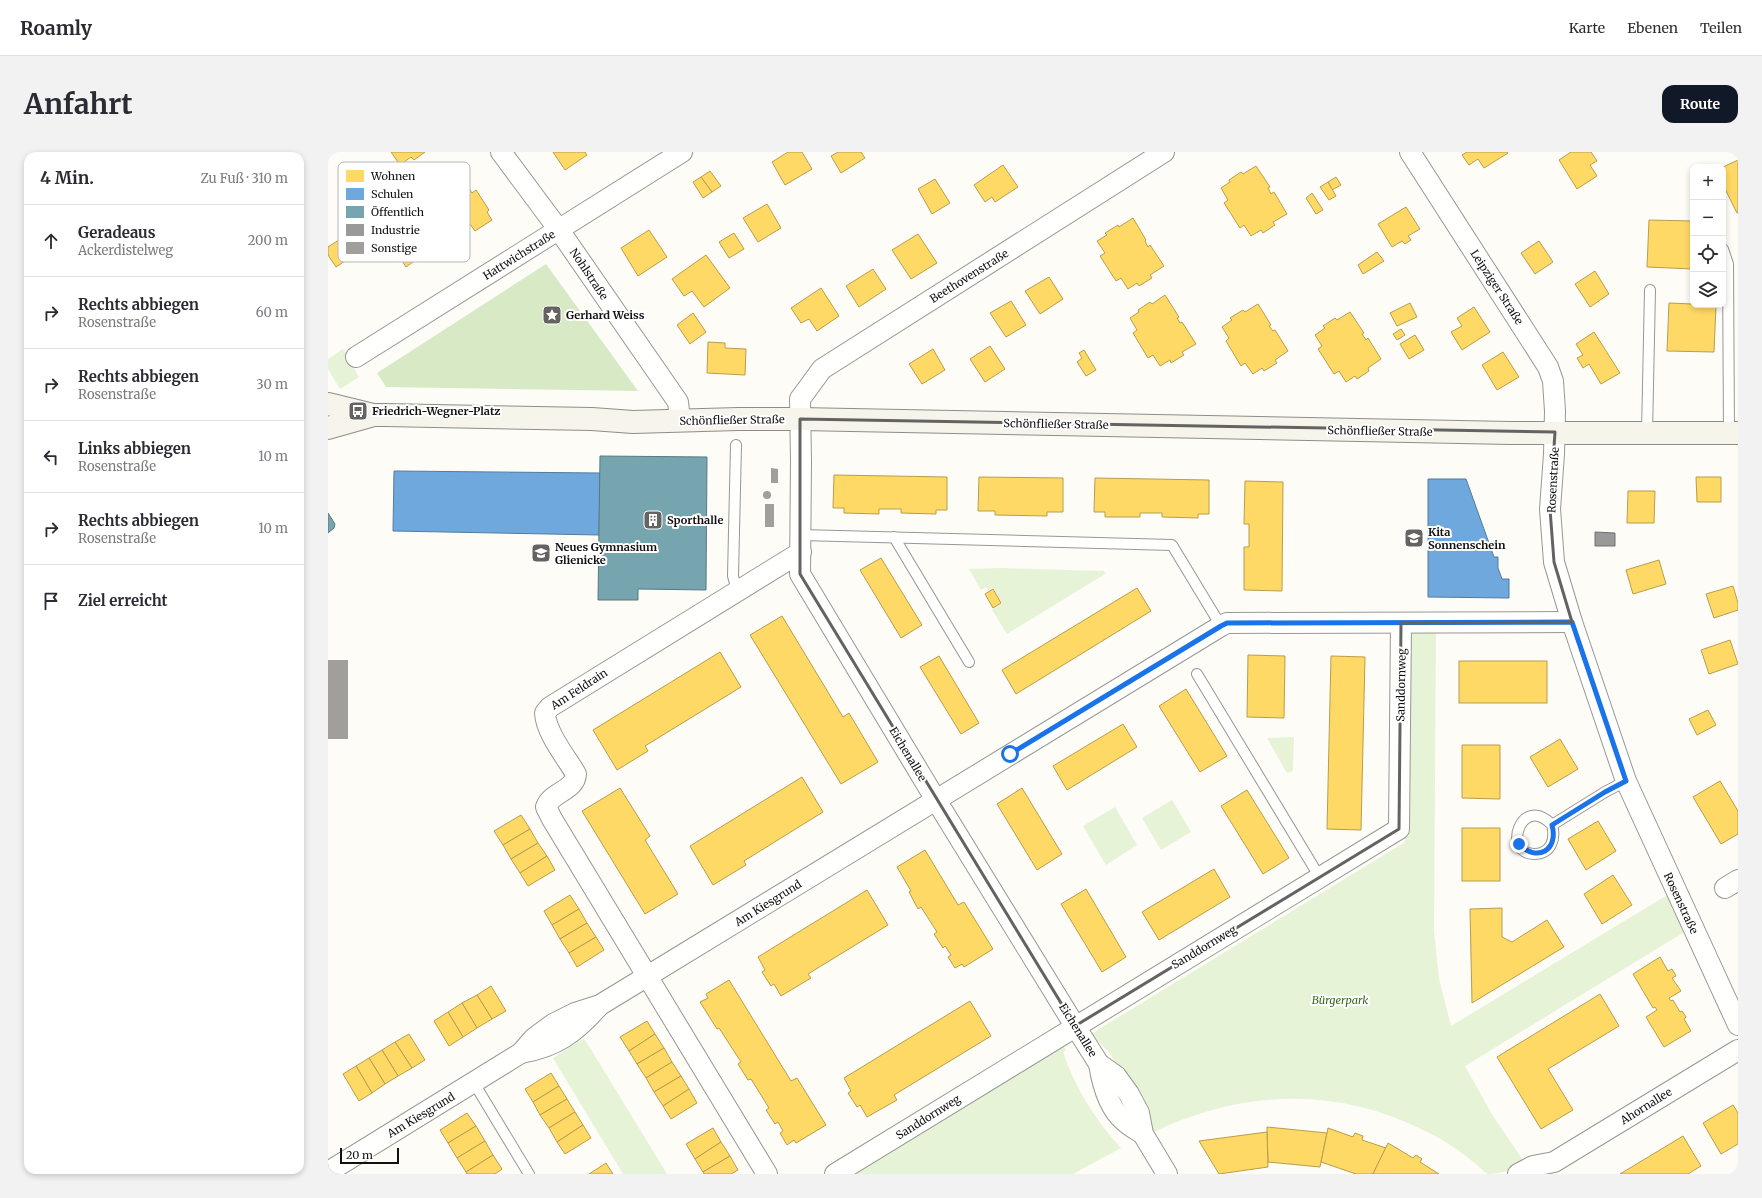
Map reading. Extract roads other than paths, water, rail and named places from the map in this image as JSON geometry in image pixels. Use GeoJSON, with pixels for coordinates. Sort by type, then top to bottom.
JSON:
{"type":"FeatureCollection","features":[{"type":"Feature","properties":{"kind":"main road","name":"Schönfließer Straße"},"geometry":{"type":"LineString","coordinates":[[328,404],[374,415],[576,419],[633,422],[800,419],[1502,433],[1734,433]]}},
{"type":"Feature","properties":{"kind":"main road","name":"Schönfließer Straße"},"geometry":{"type":"LineString","coordinates":[[328,428],[374,415]]}},
{"type":"Feature","properties":{"kind":"street","name":"Nohlstraße"},"geometry":{"type":"LineString","coordinates":[[501,152],[559,230],[678,402],[680,420]]}},
{"type":"Feature","properties":{"kind":"street","name":"Hattwichstraße"},"geometry":{"type":"LineString","coordinates":[[356,356],[682,152]]}},
{"type":"Feature","properties":{"kind":"street","name":"Beethovenstraße"},"geometry":{"type":"LineString","coordinates":[[800,419],[800,399],[822,369],[1164,152]]}},
{"type":"Feature","properties":{"kind":"street","name":"Leipziger Straße"},"geometry":{"type":"LineString","coordinates":[[1410,152],[1548,367],[1553,381],[1555,432]]}},
{"type":"Feature","properties":{"kind":"street","name":"Eichenallee"},"geometry":{"type":"LineString","coordinates":[[800,419],[800,574],[936,800],[1099,1064],[1116,1076],[1129,1094],[1138,1113],[1143,1134],[1167,1174]]}},
{"type":"Feature","properties":{"kind":"street","name":"Rosenstraße"},"geometry":{"type":"LineString","coordinates":[[1555,432],[1550,509],[1554,562],[1572,622],[1626,781],[1738,1025]]}},
{"type":"Feature","properties":{"kind":"street","name":"Am Feldrain"},"geometry":{"type":"LineString","coordinates":[[646,977],[546,807],[548,802],[568,788],[576,780],[576,774],[548,728],[545,721],[545,713],[550,707],[737,590],[801,543]]}},
{"type":"Feature","properties":{"kind":"street"},"geometry":{"type":"LineString","coordinates":[[1221,626],[1227,623],[1572,622]]}},
{"type":"Feature","properties":{"kind":"street","name":"Sanddornweg"},"geometry":{"type":"LineString","coordinates":[[834,1174],[1319,876],[1399,829],[1402,623]]}},
{"type":"Feature","properties":{"kind":"street","name":"Am Kiesgrund"},"geometry":{"type":"LineString","coordinates":[[328,1172],[521,1053],[534,1038],[553,1024],[575,1013],[600,1005],[1221,626]]}},
{"type":"Feature","properties":{"kind":"street"},"geometry":{"type":"LineString","coordinates":[[646,977],[767,1174]]}},
{"type":"Feature","properties":{"kind":"street","name":"Ahornallee"},"geometry":{"type":"LineString","coordinates":[[1518,1174],[1533,1166],[1550,1168],[1738,1050]]}},
{"type":"Feature","properties":{"kind":"lane"},"geometry":{"type":"LineString","coordinates":[[1726,258],[1728,264],[1734,433]]}},
{"type":"Feature","properties":{"kind":"lane"},"geometry":{"type":"LineString","coordinates":[[1647,433],[1650,290]]}},
{"type":"Feature","properties":{"kind":"lane"},"geometry":{"type":"LineString","coordinates":[[736,445],[733,576],[737,590]]}},
{"type":"Feature","properties":{"kind":"lane"},"geometry":{"type":"LineString","coordinates":[[801,543],[894,537],[1172,545],[1221,626]]}},
{"type":"Feature","properties":{"kind":"lane"},"geometry":{"type":"LineString","coordinates":[[894,537],[969,662]]}},
{"type":"Feature","properties":{"kind":"lane"},"geometry":{"type":"LineString","coordinates":[[1197,674],[1319,876]]}},
{"type":"Feature","properties":{"kind":"lane"},"geometry":{"type":"LineString","coordinates":[[1552,825],[1605,792],[1626,781]]}},
{"type":"Feature","properties":{"kind":"lane"},"geometry":{"type":"LineString","coordinates":[[474,1083],[529,1174]]}},
{"type":"Feature","properties":{"kind":"place","name":"Gerhard Weiss"},"geometry":{"type":"Point","coordinates":[552,315]}},
{"type":"Feature","properties":{"kind":"place","name":"Friedrich-Wegner-Platz"},"geometry":{"type":"Point","coordinates":[358,411]}},
{"type":"Feature","properties":{"kind":"place","name":"Sporthalle"},"geometry":{"type":"Point","coordinates":[653,520]}},
{"type":"Feature","properties":{"kind":"place","name":"Kita Sonnenschein"},"geometry":{"type":"Point","coordinates":[1414,538]}},
{"type":"Feature","properties":{"kind":"place","name":"Neues Gymnasium Glienicke"},"geometry":{"type":"Point","coordinates":[541,553]}},
{"type":"Feature","properties":{"kind":"park label","name":"Bürgerpark"},"geometry":{"type":"Point","coordinates":[1340,1000]}}]}
